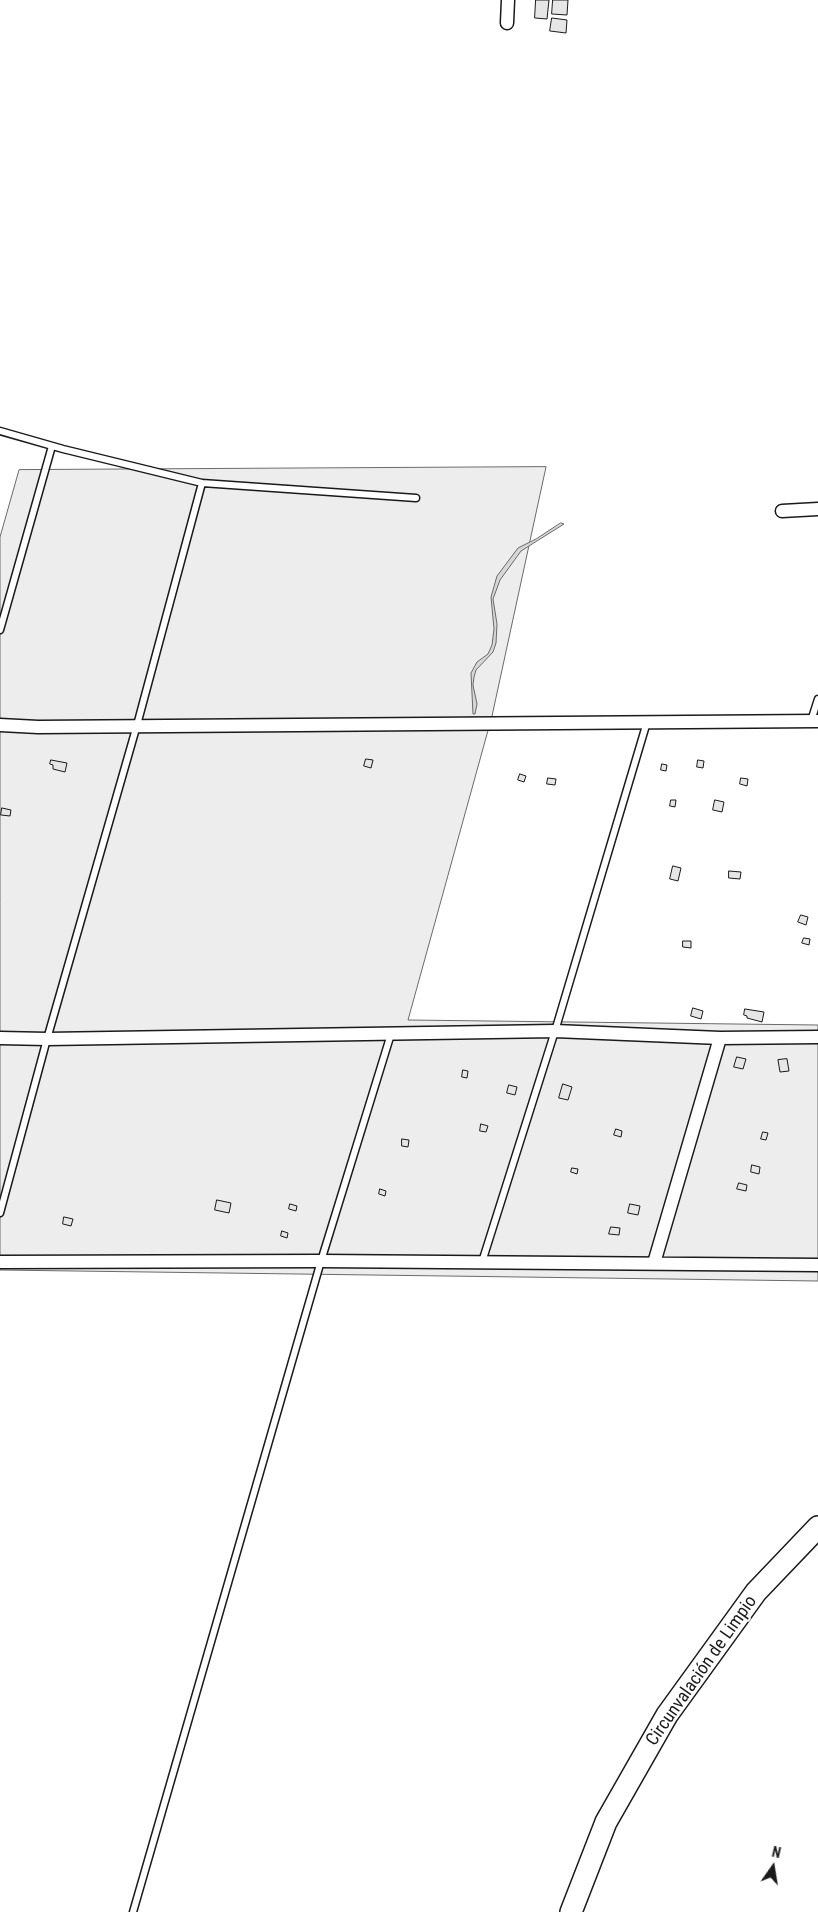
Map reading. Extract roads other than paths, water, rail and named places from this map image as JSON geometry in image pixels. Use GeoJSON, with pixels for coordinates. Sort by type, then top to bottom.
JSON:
{"type":"FeatureCollection","features":[{"type":"Feature","properties":{"kind":"highway","name":"Circunvalación de Limpio"},"geometry":{"type":"LineString","coordinates":[[571,1912],[606,1822],[667,1715],[756,1592],[818,1527]]}},
{"type":"Feature","properties":{"kind":"street"},"geometry":{"type":"LineString","coordinates":[[507,23],[508,0]]}},
{"type":"Feature","properties":{"kind":"street"},"geometry":{"type":"LineString","coordinates":[[782,510],[818,509]]}},
{"type":"Feature","properties":{"kind":"street"},"geometry":{"type":"LineString","coordinates":[[0,725],[38,727],[815,721]]}},
{"type":"Feature","properties":{"kind":"street"},"geometry":{"type":"LineString","coordinates":[[0,1038],[47,1039],[555,1031],[720,1038],[818,1037]]}},
{"type":"Feature","properties":{"kind":"street"},"geometry":{"type":"LineString","coordinates":[[654,1263],[720,1038]]}},
{"type":"Feature","properties":{"kind":"street"},"geometry":{"type":"LineString","coordinates":[[0,1262],[321,1261],[818,1265]]}},
{"type":"Feature","properties":{"kind":"lane"},"geometry":{"type":"LineString","coordinates":[[0,431],[52,446],[202,483],[416,498]]}},
{"type":"Feature","properties":{"kind":"lane"},"geometry":{"type":"LineString","coordinates":[[0,630],[52,446]]}},
{"type":"Feature","properties":{"kind":"lane"},"geometry":{"type":"LineString","coordinates":[[0,1213],[47,1039],[137,725],[202,483]]}},
{"type":"Feature","properties":{"kind":"lane"},"geometry":{"type":"LineString","coordinates":[[815,721],[818,698]]}},
{"type":"Feature","properties":{"kind":"lane"},"geometry":{"type":"LineString","coordinates":[[482,1262],[555,1031],[646,722]]}},
{"type":"Feature","properties":{"kind":"lane"},"geometry":{"type":"LineString","coordinates":[[133,1912],[321,1261],[390,1034]]}}]}
